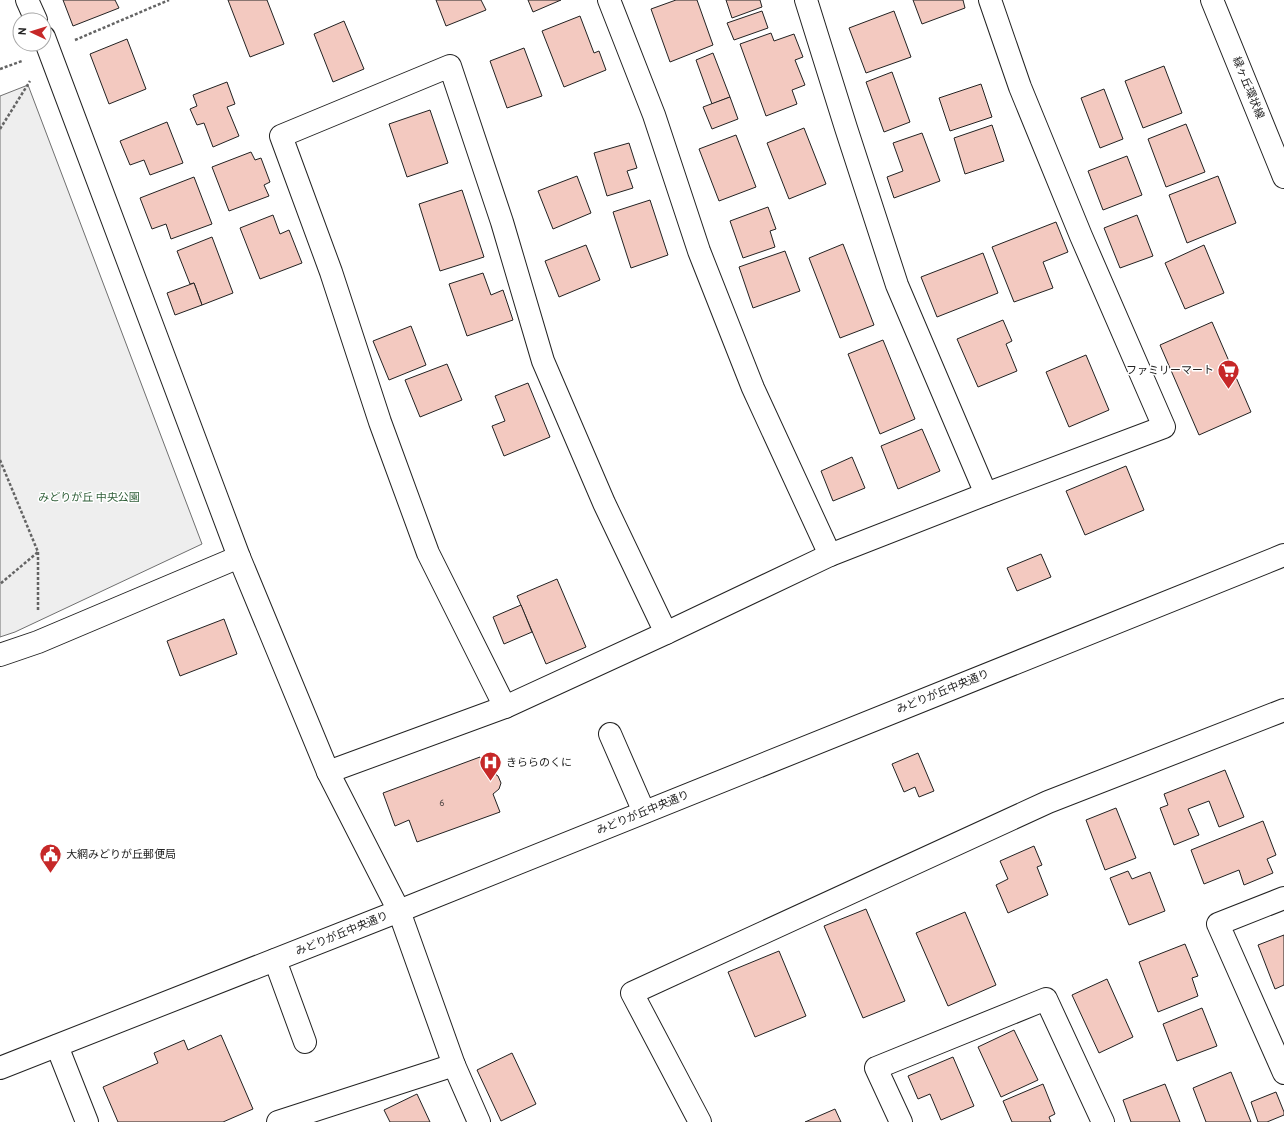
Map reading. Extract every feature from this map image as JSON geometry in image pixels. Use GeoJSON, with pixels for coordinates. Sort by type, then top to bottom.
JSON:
{"type":"FeatureCollection","features":[{"type":"Feature","properties":{"kind":"street"},"geometry":{"type":"LineString","coordinates":[[27,0],[32,12]]}},
{"type":"Feature","properties":{"kind":"street"},"geometry":{"type":"LineString","coordinates":[[609,0],[654,115],[699,251],[752,388],[830,555]]}},
{"type":"Feature","properties":{"kind":"street"},"geometry":{"type":"LineString","coordinates":[[806,0],[897,285],[986,494]]}},
{"type":"Feature","properties":{"kind":"street"},"geometry":{"type":"LineString","coordinates":[[328,772],[505,707],[830,555],[1164,426],[1081,236],[1029,108],[990,0]]}},
{"type":"Feature","properties":{"kind":"street","name":"緑ヶ丘環状線"},"geometry":{"type":"LineString","coordinates":[[1212,0],[1284,177]]}},
{"type":"Feature","properties":{"kind":"street"},"geometry":{"type":"LineString","coordinates":[[50,52],[239,557],[328,772],[399,911],[454,1065],[479,1122]]}},
{"type":"Feature","properties":{"kind":"street"},"geometry":{"type":"LineString","coordinates":[[505,707],[428,554],[380,422],[331,272],[281,136],[450,66],[502,222],[543,361],[604,503],[666,633]]}},
{"type":"Feature","properties":{"kind":"street","name":"みどりが丘中央通り"},"geometry":{"type":"LineString","coordinates":[[0,1068],[399,911],[1284,555]]}},
{"type":"Feature","properties":{"kind":"street"},"geometry":{"type":"LineString","coordinates":[[0,655],[38,642],[239,557]]}},
{"type":"Feature","properties":{"kind":"street"},"geometry":{"type":"LineString","coordinates":[[700,1122],[632,993],[1048,802],[1284,710]]}},
{"type":"Feature","properties":{"kind":"street"},"geometry":{"type":"LineString","coordinates":[[610,734],[644,812]]}},
{"type":"Feature","properties":{"kind":"street"},"geometry":{"type":"LineString","coordinates":[[1284,898],[1218,924],[1284,1073]]}},
{"type":"Feature","properties":{"kind":"street"},"geometry":{"type":"LineString","coordinates":[[275,960],[305,1042]]}},
{"type":"Feature","properties":{"kind":"street"},"geometry":{"type":"LineString","coordinates":[[901,1122],[876,1068],[1046,999],[1103,1122]]}},
{"type":"Feature","properties":{"kind":"street"},"geometry":{"type":"LineString","coordinates":[[57,1046],[87,1122]]}},
{"type":"Feature","properties":{"kind":"street"},"geometry":{"type":"LineString","coordinates":[[278,1122],[454,1065]]}},
{"type":"Feature","properties":{"kind":"path"},"geometry":{"type":"LineString","coordinates":[[52,42],[169,0]]}},
{"type":"Feature","properties":{"kind":"path"},"geometry":{"type":"LineString","coordinates":[[0,129],[43,52]]}},
{"type":"Feature","properties":{"kind":"path"},"geometry":{"type":"LineString","coordinates":[[0,460],[38,552],[38,642]]}},
{"type":"Feature","properties":{"kind":"path"},"geometry":{"type":"LineString","coordinates":[[0,584],[38,552]]}},
{"type":"Feature","properties":{"kind":"green space","name":"みどりが丘 中央公園"},"geometry":{"type":"Polygon","coordinates":[[[28,85],[202,544],[15,632],[0,637],[0,96],[28,85]]]}},
{"type":"Feature","properties":{"kind":"building"},"geometry":{"type":"Polygon","coordinates":[[[63,0],[115,0],[119,8],[73,26],[63,0]]]}},
{"type":"Feature","properties":{"kind":"building"},"geometry":{"type":"Polygon","coordinates":[[[228,0],[267,0],[284,44],[250,57],[228,0]]]}},
{"type":"Feature","properties":{"kind":"building"},"geometry":{"type":"Polygon","coordinates":[[[436,0],[481,0],[486,10],[446,26],[436,0]]]}},
{"type":"Feature","properties":{"kind":"building"},"geometry":{"type":"Polygon","coordinates":[[[528,0],[561,0],[533,12],[528,0]]]}},
{"type":"Feature","properties":{"kind":"building"},"geometry":{"type":"Polygon","coordinates":[[[676,0],[697,0],[713,45],[670,62],[651,9],[676,0]]]}},
{"type":"Feature","properties":{"kind":"building"},"geometry":{"type":"Polygon","coordinates":[[[726,0],[760,0],[762,7],[732,18],[726,0]]]}},
{"type":"Feature","properties":{"kind":"building"},"geometry":{"type":"Polygon","coordinates":[[[913,0],[963,0],[965,8],[922,24],[913,0]]]}},
{"type":"Feature","properties":{"kind":"building"},"geometry":{"type":"Polygon","coordinates":[[[762,11],[768,28],[734,40],[727,23],[762,11]]]}},
{"type":"Feature","properties":{"kind":"building"},"geometry":{"type":"Polygon","coordinates":[[[894,11],[911,57],[866,73],[849,28],[894,11]]]}},
{"type":"Feature","properties":{"kind":"building"},"geometry":{"type":"Polygon","coordinates":[[[580,16],[594,53],[599,51],[606,70],[564,87],[542,31],[580,16]]]}},
{"type":"Feature","properties":{"kind":"building"},"geometry":{"type":"Polygon","coordinates":[[[344,21],[364,69],[333,82],[314,34],[344,21]]]}},
{"type":"Feature","properties":{"kind":"building"},"geometry":{"type":"Polygon","coordinates":[[[771,33],[774,41],[794,34],[803,57],[795,60],[805,85],[792,90],[797,104],[766,116],[740,44],[771,33]]]}},
{"type":"Feature","properties":{"kind":"building"},"geometry":{"type":"Polygon","coordinates":[[[127,39],[146,89],[109,104],[90,54],[127,39]]]}},
{"type":"Feature","properties":{"kind":"building"},"geometry":{"type":"Polygon","coordinates":[[[524,48],[542,96],[507,108],[490,61],[524,48]]]}},
{"type":"Feature","properties":{"kind":"building"},"geometry":{"type":"Polygon","coordinates":[[[713,53],[730,97],[712,104],[696,60],[713,53]]]}},
{"type":"Feature","properties":{"kind":"building"},"geometry":{"type":"Polygon","coordinates":[[[1164,66],[1182,113],[1143,128],[1125,81],[1164,66]]]}},
{"type":"Feature","properties":{"kind":"building"},"geometry":{"type":"Polygon","coordinates":[[[892,72],[910,122],[884,132],[866,82],[892,72]]]}},
{"type":"Feature","properties":{"kind":"building"},"geometry":{"type":"Polygon","coordinates":[[[227,82],[235,104],[227,107],[239,136],[213,147],[204,123],[197,125],[190,109],[197,106],[193,95],[227,82]]]}},
{"type":"Feature","properties":{"kind":"building"},"geometry":{"type":"Polygon","coordinates":[[[981,84],[992,117],[950,131],[939,98],[981,84]]]}},
{"type":"Feature","properties":{"kind":"building"},"geometry":{"type":"Polygon","coordinates":[[[1104,89],[1123,139],[1100,148],[1081,98],[1104,89]]]}},
{"type":"Feature","properties":{"kind":"building"},"geometry":{"type":"Polygon","coordinates":[[[730,97],[738,119],[712,129],[703,107],[730,97]]]}},
{"type":"Feature","properties":{"kind":"building"},"geometry":{"type":"Polygon","coordinates":[[[430,110],[448,163],[407,177],[389,124],[430,110]]]}},
{"type":"Feature","properties":{"kind":"building"},"geometry":{"type":"Polygon","coordinates":[[[167,122],[183,163],[150,175],[144,160],[130,165],[120,141],[167,122]]]}},
{"type":"Feature","properties":{"kind":"building"},"geometry":{"type":"Polygon","coordinates":[[[1186,124],[1205,172],[1166,187],[1148,139],[1186,124]]]}},
{"type":"Feature","properties":{"kind":"building"},"geometry":{"type":"Polygon","coordinates":[[[992,125],[1004,161],[965,174],[954,138],[992,125]]]}},
{"type":"Feature","properties":{"kind":"building"},"geometry":{"type":"Polygon","coordinates":[[[804,128],[826,184],[789,199],[767,143],[804,128]]]}},
{"type":"Feature","properties":{"kind":"building"},"geometry":{"type":"Polygon","coordinates":[[[922,133],[940,181],[894,198],[887,177],[903,171],[893,143],[922,133]]]}},
{"type":"Feature","properties":{"kind":"building"},"geometry":{"type":"Polygon","coordinates":[[[736,135],[756,187],[719,201],[699,149],[736,135]]]}},
{"type":"Feature","properties":{"kind":"building"},"geometry":{"type":"Polygon","coordinates":[[[629,143],[637,168],[627,171],[633,188],[607,196],[594,153],[629,143]]]}},
{"type":"Feature","properties":{"kind":"building"},"geometry":{"type":"Polygon","coordinates":[[[251,152],[255,160],[261,158],[270,182],[264,185],[269,196],[229,211],[212,167],[251,152]]]}},
{"type":"Feature","properties":{"kind":"building"},"geometry":{"type":"Polygon","coordinates":[[[1127,156],[1142,195],[1103,210],[1088,171],[1127,156]]]}},
{"type":"Feature","properties":{"kind":"building"},"geometry":{"type":"Polygon","coordinates":[[[577,176],[591,213],[553,229],[538,191],[577,176]]]}},
{"type":"Feature","properties":{"kind":"building"},"geometry":{"type":"Polygon","coordinates":[[[1218,176],[1236,223],[1187,243],[1169,195],[1218,176]]]}},
{"type":"Feature","properties":{"kind":"building"},"geometry":{"type":"Polygon","coordinates":[[[194,177],[212,224],[171,239],[166,224],[152,229],[140,198],[194,177]]]}},
{"type":"Feature","properties":{"kind":"building"},"geometry":{"type":"Polygon","coordinates":[[[462,190],[484,257],[440,271],[419,204],[462,190]]]}},
{"type":"Feature","properties":{"kind":"building"},"geometry":{"type":"Polygon","coordinates":[[[650,200],[668,255],[631,268],[613,212],[650,200]]]}},
{"type":"Feature","properties":{"kind":"building"},"geometry":{"type":"Polygon","coordinates":[[[768,207],[776,229],[770,231],[775,247],[743,258],[730,221],[768,207]]]}},
{"type":"Feature","properties":{"kind":"building"},"geometry":{"type":"Polygon","coordinates":[[[273,215],[280,234],[289,230],[302,263],[260,279],[240,228],[273,215]]]}},
{"type":"Feature","properties":{"kind":"building"},"geometry":{"type":"Polygon","coordinates":[[[1137,215],[1153,256],[1120,268],[1104,228],[1137,215]]]}},
{"type":"Feature","properties":{"kind":"building"},"geometry":{"type":"Polygon","coordinates":[[[1056,222],[1068,252],[1043,262],[1053,288],[1014,302],[992,247],[1056,222]]]}},
{"type":"Feature","properties":{"kind":"building"},"geometry":{"type":"Polygon","coordinates":[[[212,237],[233,293],[202,305],[194,283],[190,284],[177,251],[212,237]]]}},
{"type":"Feature","properties":{"kind":"building"},"geometry":{"type":"Polygon","coordinates":[[[843,244],[874,325],[840,338],[809,258],[843,244]]]}},
{"type":"Feature","properties":{"kind":"building"},"geometry":{"type":"Polygon","coordinates":[[[586,245],[600,280],[559,297],[545,261],[586,245]]]}},
{"type":"Feature","properties":{"kind":"building"},"geometry":{"type":"Polygon","coordinates":[[[1204,245],[1224,293],[1185,309],[1165,263],[1204,245]]]}},
{"type":"Feature","properties":{"kind":"building"},"geometry":{"type":"Polygon","coordinates":[[[785,251],[800,291],[753,308],[739,267],[785,251]]]}},
{"type":"Feature","properties":{"kind":"building"},"geometry":{"type":"Polygon","coordinates":[[[983,253],[998,293],[937,317],[921,277],[983,253]]]}},
{"type":"Feature","properties":{"kind":"building"},"geometry":{"type":"Polygon","coordinates":[[[483,273],[491,295],[503,290],[513,320],[467,336],[449,284],[483,273]]]}},
{"type":"Feature","properties":{"kind":"building"},"geometry":{"type":"Polygon","coordinates":[[[194,283],[202,305],[175,315],[167,293],[194,283]]]}},
{"type":"Feature","properties":{"kind":"building"},"geometry":{"type":"Polygon","coordinates":[[[1003,320],[1012,341],[1006,344],[1017,371],[978,387],[957,339],[1003,320]]]}},
{"type":"Feature","properties":{"kind":"building"},"geometry":{"type":"Polygon","coordinates":[[[1212,322],[1251,412],[1199,435],[1160,345],[1212,322]]]}},
{"type":"Feature","properties":{"kind":"building"},"geometry":{"type":"Polygon","coordinates":[[[411,326],[426,365],[389,380],[373,341],[411,326]]]}},
{"type":"Feature","properties":{"kind":"building"},"geometry":{"type":"Polygon","coordinates":[[[883,340],[915,419],[880,434],[848,354],[883,340]]]}},
{"type":"Feature","properties":{"kind":"building"},"geometry":{"type":"Polygon","coordinates":[[[1086,355],[1109,410],[1069,427],[1046,372],[1086,355]]]}},
{"type":"Feature","properties":{"kind":"building"},"geometry":{"type":"Polygon","coordinates":[[[447,364],[462,400],[420,417],[405,380],[447,364]]]}},
{"type":"Feature","properties":{"kind":"building"},"geometry":{"type":"Polygon","coordinates":[[[528,383],[550,437],[504,456],[492,426],[505,421],[495,396],[528,383]]]}},
{"type":"Feature","properties":{"kind":"building"},"geometry":{"type":"Polygon","coordinates":[[[922,429],[940,471],[898,489],[881,446],[922,429]]]}},
{"type":"Feature","properties":{"kind":"building"},"geometry":{"type":"Polygon","coordinates":[[[852,457],[865,488],[833,501],[821,471],[852,457]]]}},
{"type":"Feature","properties":{"kind":"building"},"geometry":{"type":"Polygon","coordinates":[[[1126,466],[1144,510],[1085,535],[1066,491],[1126,466]]]}},
{"type":"Feature","properties":{"kind":"building"},"geometry":{"type":"Polygon","coordinates":[[[1041,554],[1051,577],[1017,591],[1007,568],[1041,554]]]}},
{"type":"Feature","properties":{"kind":"building"},"geometry":{"type":"Polygon","coordinates":[[[557,579],[586,647],[546,664],[517,596],[557,579]]]}},
{"type":"Feature","properties":{"kind":"building"},"geometry":{"type":"Polygon","coordinates":[[[521,605],[532,632],[504,644],[493,617],[521,605]]]}},
{"type":"Feature","properties":{"kind":"building"},"geometry":{"type":"Polygon","coordinates":[[[224,619],[237,654],[180,676],[167,641],[224,619]]]}},
{"type":"Feature","properties":{"kind":"building"},"geometry":{"type":"Polygon","coordinates":[[[918,753],[934,791],[919,797],[915,787],[904,792],[892,764],[918,753]]]}},
{"type":"Feature","properties":{"kind":"building"},"geometry":{"type":"Polygon","coordinates":[[[480,757],[486,772],[492,772],[498,776],[501,783],[499,789],[493,794],[500,812],[417,842],[409,820],[395,826],[383,793],[480,757]]]}},
{"type":"Feature","properties":{"kind":"building"},"geometry":{"type":"Polygon","coordinates":[[[1225,770],[1244,817],[1219,827],[1209,801],[1188,809],[1199,835],[1174,845],[1160,808],[1168,805],[1164,794],[1225,770]]]}},
{"type":"Feature","properties":{"kind":"building"},"geometry":{"type":"Polygon","coordinates":[[[1116,808],[1136,858],[1105,870],[1086,820],[1116,808]]]}},
{"type":"Feature","properties":{"kind":"building"},"geometry":{"type":"Polygon","coordinates":[[[1263,821],[1276,855],[1267,859],[1273,873],[1244,885],[1239,870],[1204,884],[1191,850],[1263,821]]]}},
{"type":"Feature","properties":{"kind":"building"},"geometry":{"type":"Polygon","coordinates":[[[1034,846],[1042,865],[1037,867],[1048,895],[1008,913],[996,885],[1008,879],[1000,861],[1034,846]]]}},
{"type":"Feature","properties":{"kind":"building"},"geometry":{"type":"Polygon","coordinates":[[[1128,871],[1132,879],[1150,872],[1165,911],[1129,925],[1110,878],[1128,871]]]}},
{"type":"Feature","properties":{"kind":"building"},"geometry":{"type":"Polygon","coordinates":[[[866,909],[905,1001],[863,1018],[824,926],[866,909]]]}},
{"type":"Feature","properties":{"kind":"building"},"geometry":{"type":"Polygon","coordinates":[[[965,912],[996,985],[948,1006],[916,933],[965,912]]]}},
{"type":"Feature","properties":{"kind":"building"},"geometry":{"type":"Polygon","coordinates":[[[1284,935],[1284,985],[1275,989],[1258,945],[1284,935]]]}},
{"type":"Feature","properties":{"kind":"building"},"geometry":{"type":"Polygon","coordinates":[[[1185,944],[1198,976],[1192,978],[1198,996],[1158,1012],[1139,962],[1185,944]]]}},
{"type":"Feature","properties":{"kind":"building"},"geometry":{"type":"Polygon","coordinates":[[[779,951],[806,1016],[755,1037],[728,972],[779,951]]]}},
{"type":"Feature","properties":{"kind":"building"},"geometry":{"type":"Polygon","coordinates":[[[1107,979],[1133,1037],[1099,1053],[1072,995],[1107,979]]]}},
{"type":"Feature","properties":{"kind":"building"},"geometry":{"type":"Polygon","coordinates":[[[1202,1008],[1217,1046],[1177,1061],[1163,1024],[1202,1008]]]}},
{"type":"Feature","properties":{"kind":"building"},"geometry":{"type":"Polygon","coordinates":[[[1014,1030],[1038,1080],[1001,1097],[978,1047],[1014,1030]]]}},
{"type":"Feature","properties":{"kind":"building"},"geometry":{"type":"Polygon","coordinates":[[[221,1035],[253,1109],[223,1122],[118,1122],[103,1087],[158,1063],[154,1053],[184,1040],[188,1050],[221,1035]]]}},
{"type":"Feature","properties":{"kind":"building"},"geometry":{"type":"Polygon","coordinates":[[[512,1053],[536,1104],[501,1121],[477,1070],[512,1053]]]}},
{"type":"Feature","properties":{"kind":"building"},"geometry":{"type":"Polygon","coordinates":[[[953,1057],[974,1106],[941,1120],[930,1094],[918,1099],[908,1076],[953,1057]]]}},
{"type":"Feature","properties":{"kind":"building"},"geometry":{"type":"Polygon","coordinates":[[[1231,1072],[1251,1122],[1206,1122],[1193,1088],[1231,1072]]]}},
{"type":"Feature","properties":{"kind":"building"},"geometry":{"type":"Polygon","coordinates":[[[1043,1084],[1055,1114],[1049,1117],[1051,1122],[1012,1122],[1003,1101],[1043,1084]]]}},
{"type":"Feature","properties":{"kind":"building"},"geometry":{"type":"Polygon","coordinates":[[[1165,1084],[1180,1122],[1131,1122],[1123,1100],[1165,1084]]]}},
{"type":"Feature","properties":{"kind":"building"},"geometry":{"type":"Polygon","coordinates":[[[1276,1092],[1284,1115],[1267,1122],[1258,1122],[1251,1102],[1276,1092]]]}},
{"type":"Feature","properties":{"kind":"building"},"geometry":{"type":"Polygon","coordinates":[[[417,1094],[430,1122],[390,1122],[384,1110],[417,1094]]]}},
{"type":"Feature","properties":{"kind":"building"},"geometry":{"type":"Polygon","coordinates":[[[835,1109],[841,1122],[805,1122],[835,1109]]]}},
{"type":"Feature","properties":{"kind":"place","name":"ファミリーマート"},"geometry":{"type":"Point","coordinates":[1229,390]}},
{"type":"Feature","properties":{"kind":"place","name":"きららのくに"},"geometry":{"type":"Point","coordinates":[490,782]}},
{"type":"Feature","properties":{"kind":"place","name":"大網みどりが丘郵便局"},"geometry":{"type":"Point","coordinates":[51,874]}}]}
